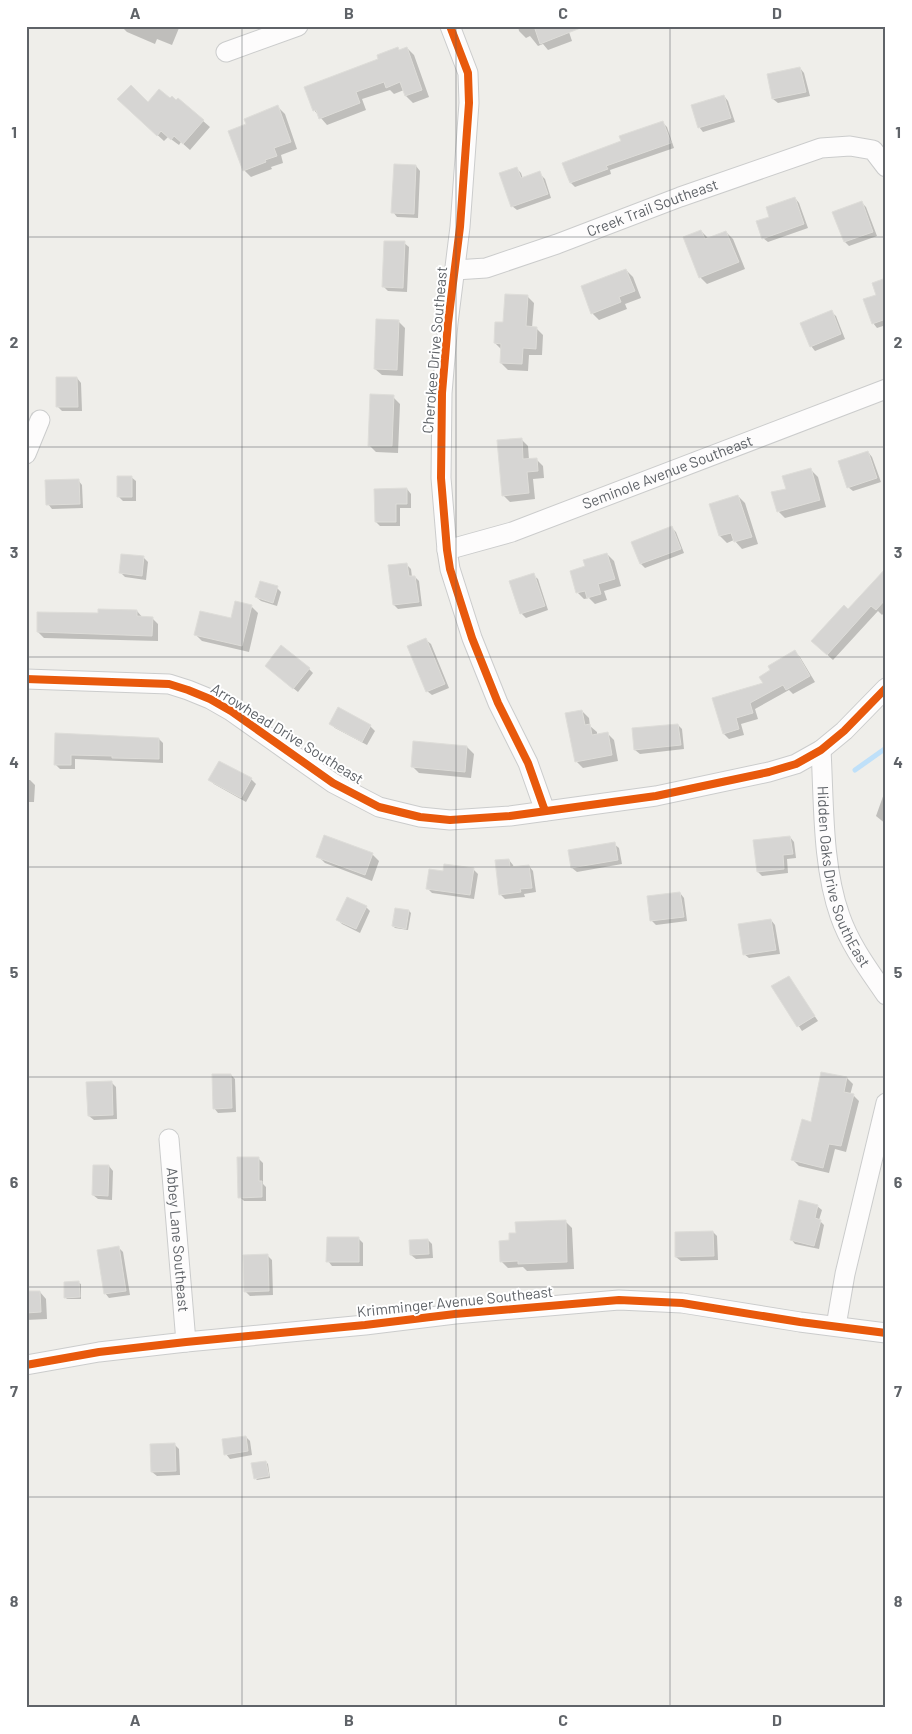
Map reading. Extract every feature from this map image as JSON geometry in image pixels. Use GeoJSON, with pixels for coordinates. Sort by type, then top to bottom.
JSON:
{"type":"FeatureCollection","features":[{"type":"Feature","properties":{"kind":"street"},"geometry":{"type":"LineString","coordinates":[[226,52],[298,26]]}},
{"type":"Feature","properties":{"kind":"street","name":"Cherokee Drive Southeast"},"geometry":{"type":"LineString","coordinates":[[450,26],[468,73],[469,103],[460,227],[448,323],[442,393],[440,478],[447,550],[450,570],[472,638],[498,703],[528,763],[545,811]]}},
{"type":"Feature","properties":{"kind":"street","name":"Creek Trail Southeast"},"geometry":{"type":"LineString","coordinates":[[455,270],[486,268],[558,244],[680,197],[821,148],[850,146],[873,150],[886,167]]}},
{"type":"Feature","properties":{"kind":"street","name":"Seminole Avenue Southeast"},"geometry":{"type":"LineString","coordinates":[[447,550],[512,532],[886,389]]}},
{"type":"Feature","properties":{"kind":"street"},"geometry":{"type":"LineString","coordinates":[[26,454],[40,420]]}},
{"type":"Feature","properties":{"kind":"street","name":"Arrowhead Drive Southeast"},"geometry":{"type":"LineString","coordinates":[[26,679],[169,684],[188,690],[210,699],[231,711],[333,783],[379,807],[412,815],[450,820],[510,816],[656,796],[769,772],[796,764],[821,750],[844,731],[886,688]]}},
{"type":"Feature","properties":{"kind":"street","name":"Hidden Oaks Drive SouthEast"},"geometry":{"type":"LineString","coordinates":[[821,750],[826,840],[833,894],[840,917],[850,939],[886,995]]}},
{"type":"Feature","properties":{"kind":"street"},"geometry":{"type":"LineString","coordinates":[[836,1326],[845,1274],[886,1103]]}},
{"type":"Feature","properties":{"kind":"street","name":"Abbey Lane Southeast"},"geometry":{"type":"LineString","coordinates":[[169,1138],[186,1342]]}},
{"type":"Feature","properties":{"kind":"street","name":"Krimminger Avenue Southeast"},"geometry":{"type":"LineString","coordinates":[[26,1365],[99,1352],[186,1342],[365,1325],[455,1314],[619,1300],[682,1303],[800,1322],[886,1333]]}},
{"type":"Feature","properties":{"kind":"building"},"geometry":{"type":"Polygon","coordinates":[[[534,26],[583,26],[583,27],[540,44],[534,26]]]}},
{"type":"Feature","properties":{"kind":"building"},"geometry":{"type":"Polygon","coordinates":[[[398,47],[399,50],[407,47],[422,90],[405,96],[400,82],[386,88],[384,82],[356,92],[360,103],[319,119],[316,110],[313,111],[304,87],[378,59],[377,55],[398,47]]]}},
{"type":"Feature","properties":{"kind":"building"},"geometry":{"type":"Polygon","coordinates":[[[800,67],[806,92],[772,99],[767,74],[800,67]]]}},
{"type":"Feature","properties":{"kind":"building"},"geometry":{"type":"Polygon","coordinates":[[[131,85],[148,102],[159,89],[170,98],[172,96],[176,100],[178,98],[204,120],[183,144],[174,136],[171,140],[161,131],[157,136],[117,99],[131,85]]]}},
{"type":"Feature","properties":{"kind":"building"},"geometry":{"type":"Polygon","coordinates":[[[724,95],[731,118],[698,128],[691,105],[724,95]]]}},
{"type":"Feature","properties":{"kind":"building"},"geometry":{"type":"Polygon","coordinates":[[[278,105],[291,142],[274,148],[277,156],[243,171],[228,131],[246,124],[244,119],[278,105]]]}},
{"type":"Feature","properties":{"kind":"building"},"geometry":{"type":"Polygon","coordinates":[[[663,121],[671,143],[606,166],[608,169],[570,183],[562,163],[621,141],[619,136],[663,121]]]}},
{"type":"Feature","properties":{"kind":"building"},"geometry":{"type":"Polygon","coordinates":[[[394,164],[416,165],[414,214],[391,213],[394,164]]]}},
{"type":"Feature","properties":{"kind":"building"},"geometry":{"type":"Polygon","coordinates":[[[517,167],[521,178],[540,171],[548,194],[511,207],[499,173],[517,167]]]}},
{"type":"Feature","properties":{"kind":"building"},"geometry":{"type":"Polygon","coordinates":[[[795,197],[804,224],[762,239],[756,221],[769,217],[766,207],[795,197]]]}},
{"type":"Feature","properties":{"kind":"building"},"geometry":{"type":"Polygon","coordinates":[[[862,201],[873,232],[844,242],[832,212],[862,201]]]}},
{"type":"Feature","properties":{"kind":"building"},"geometry":{"type":"Polygon","coordinates":[[[701,230],[705,239],[726,231],[739,262],[699,278],[683,237],[701,230]]]}},
{"type":"Feature","properties":{"kind":"building"},"geometry":{"type":"Polygon","coordinates":[[[384,241],[405,241],[403,288],[382,287],[384,241]]]}},
{"type":"Feature","properties":{"kind":"building"},"geometry":{"type":"Polygon","coordinates":[[[626,269],[635,291],[619,297],[621,302],[591,314],[581,286],[626,269]]]}},
{"type":"Feature","properties":{"kind":"building"},"geometry":{"type":"Polygon","coordinates":[[[886,278],[886,319],[872,324],[863,299],[876,295],[872,283],[886,278]]]}},
{"type":"Feature","properties":{"kind":"building"},"geometry":{"type":"Polygon","coordinates":[[[505,294],[528,295],[526,326],[537,327],[536,349],[523,348],[522,364],[500,363],[501,344],[494,343],[495,322],[503,322],[505,294]]]}},
{"type":"Feature","properties":{"kind":"building"},"geometry":{"type":"Polygon","coordinates":[[[832,310],[841,334],[810,347],[800,323],[832,310]]]}},
{"type":"Feature","properties":{"kind":"building"},"geometry":{"type":"Polygon","coordinates":[[[376,319],[399,320],[397,370],[374,369],[376,319]]]}},
{"type":"Feature","properties":{"kind":"building"},"geometry":{"type":"Polygon","coordinates":[[[56,377],[77,377],[78,407],[56,407],[56,377]]]}},
{"type":"Feature","properties":{"kind":"building"},"geometry":{"type":"Polygon","coordinates":[[[370,394],[394,395],[392,446],[368,446],[370,394]]]}},
{"type":"Feature","properties":{"kind":"building"},"geometry":{"type":"Polygon","coordinates":[[[522,438],[523,459],[537,458],[538,471],[527,472],[529,493],[502,496],[497,440],[522,438]]]}},
{"type":"Feature","properties":{"kind":"building"},"geometry":{"type":"Polygon","coordinates":[[[868,451],[877,478],[847,488],[838,461],[868,451]]]}},
{"type":"Feature","properties":{"kind":"building"},"geometry":{"type":"Polygon","coordinates":[[[811,468],[820,500],[777,512],[771,492],[786,489],[782,476],[811,468]]]}},
{"type":"Feature","properties":{"kind":"building"},"geometry":{"type":"Polygon","coordinates":[[[117,476],[132,476],[132,497],[117,497],[117,476]]]}},
{"type":"Feature","properties":{"kind":"building"},"geometry":{"type":"Polygon","coordinates":[[[79,479],[80,504],[46,505],[45,480],[79,479]]]}},
{"type":"Feature","properties":{"kind":"building"},"geometry":{"type":"Polygon","coordinates":[[[407,488],[407,504],[396,504],[396,522],[375,522],[374,489],[407,488]]]}},
{"type":"Feature","properties":{"kind":"building"},"geometry":{"type":"Polygon","coordinates":[[[738,495],[752,537],[734,542],[731,533],[719,536],[709,504],[738,495]]]}},
{"type":"Feature","properties":{"kind":"building"},"geometry":{"type":"Polygon","coordinates":[[[672,526],[681,549],[640,564],[631,542],[672,526]]]}},
{"type":"Feature","properties":{"kind":"building"},"geometry":{"type":"Polygon","coordinates":[[[607,553],[615,579],[598,584],[601,594],[587,598],[585,591],[576,593],[570,571],[585,566],[583,560],[607,553]]]}},
{"type":"Feature","properties":{"kind":"building"},"geometry":{"type":"Polygon","coordinates":[[[121,554],[144,556],[142,576],[119,573],[121,554]]]}},
{"type":"Feature","properties":{"kind":"building"},"geometry":{"type":"Polygon","coordinates":[[[407,563],[409,576],[415,576],[419,602],[393,605],[388,565],[407,563]]]}},
{"type":"Feature","properties":{"kind":"building"},"geometry":{"type":"Polygon","coordinates":[[[886,568],[886,599],[876,610],[871,606],[827,655],[811,641],[844,605],[848,609],[886,568]]]}},
{"type":"Feature","properties":{"kind":"building"},"geometry":{"type":"Polygon","coordinates":[[[534,573],[545,606],[520,614],[509,581],[534,573]]]}},
{"type":"Feature","properties":{"kind":"building"},"geometry":{"type":"Polygon","coordinates":[[[260,581],[278,586],[273,603],[255,597],[260,581]]]}},
{"type":"Feature","properties":{"kind":"building"},"geometry":{"type":"Polygon","coordinates":[[[235,601],[252,605],[242,646],[194,635],[200,611],[231,618],[235,601]]]}},
{"type":"Feature","properties":{"kind":"building"},"geometry":{"type":"Polygon","coordinates":[[[98,609],[137,610],[137,616],[153,617],[152,636],[37,632],[37,612],[98,613],[98,609]]]}},
{"type":"Feature","properties":{"kind":"building"},"geometry":{"type":"Polygon","coordinates":[[[426,638],[445,684],[426,692],[407,646],[426,638]]]}},
{"type":"Feature","properties":{"kind":"building"},"geometry":{"type":"Polygon","coordinates":[[[281,645],[310,668],[293,689],[265,666],[281,645]]]}},
{"type":"Feature","properties":{"kind":"building"},"geometry":{"type":"Polygon","coordinates":[[[795,650],[810,676],[786,690],[783,685],[750,703],[753,713],[736,718],[739,729],[723,734],[712,698],[763,683],[759,677],[770,670],[768,666],[795,650]]]}},
{"type":"Feature","properties":{"kind":"building"},"geometry":{"type":"Polygon","coordinates":[[[338,707],[371,725],[362,742],[329,724],[338,707]]]}},
{"type":"Feature","properties":{"kind":"building"},"geometry":{"type":"Polygon","coordinates":[[[582,710],[585,725],[590,724],[592,735],[608,732],[612,755],[575,762],[565,713],[582,710]]]}},
{"type":"Feature","properties":{"kind":"building"},"geometry":{"type":"Polygon","coordinates":[[[678,724],[681,745],[634,750],[632,728],[678,724]]]}},
{"type":"Feature","properties":{"kind":"building"},"geometry":{"type":"Polygon","coordinates":[[[55,733],[159,738],[159,759],[71,755],[71,765],[54,765],[55,733]]]}},
{"type":"Feature","properties":{"kind":"building"},"geometry":{"type":"Polygon","coordinates":[[[413,741],[467,746],[465,772],[411,767],[413,741]]]}},
{"type":"Feature","properties":{"kind":"building"},"geometry":{"type":"Polygon","coordinates":[[[219,761],[252,778],[241,798],[208,780],[219,761]]]}},
{"type":"Feature","properties":{"kind":"building"},"geometry":{"type":"Polygon","coordinates":[[[324,835],[373,853],[365,875],[316,857],[324,835]]]}},
{"type":"Feature","properties":{"kind":"building"},"geometry":{"type":"Polygon","coordinates":[[[790,836],[793,854],[783,855],[784,869],[757,872],[753,840],[790,836]]]}},
{"type":"Feature","properties":{"kind":"building"},"geometry":{"type":"Polygon","coordinates":[[[615,842],[618,860],[571,868],[568,850],[615,842]]]}},
{"type":"Feature","properties":{"kind":"building"},"geometry":{"type":"Polygon","coordinates":[[[509,859],[510,867],[529,865],[532,888],[520,889],[521,892],[499,895],[495,860],[509,859]]]}},
{"type":"Feature","properties":{"kind":"building"},"geometry":{"type":"Polygon","coordinates":[[[444,864],[474,868],[470,895],[426,889],[429,869],[443,871],[444,864]]]}},
{"type":"Feature","properties":{"kind":"building"},"geometry":{"type":"Polygon","coordinates":[[[680,892],[684,917],[650,921],[647,896],[680,892]]]}},
{"type":"Feature","properties":{"kind":"building"},"geometry":{"type":"Polygon","coordinates":[[[347,897],[367,906],[356,929],[336,920],[347,897]]]}},
{"type":"Feature","properties":{"kind":"building"},"geometry":{"type":"Polygon","coordinates":[[[395,908],[409,910],[406,929],[392,926],[395,908]]]}},
{"type":"Feature","properties":{"kind":"building"},"geometry":{"type":"Polygon","coordinates":[[[771,919],[776,950],[743,955],[738,924],[771,919]]]}},
{"type":"Feature","properties":{"kind":"building"},"geometry":{"type":"Polygon","coordinates":[[[789,976],[815,1016],[797,1027],[771,986],[789,976]]]}},
{"type":"Feature","properties":{"kind":"building"},"geometry":{"type":"Polygon","coordinates":[[[821,1072],[847,1077],[844,1092],[854,1094],[841,1146],[829,1144],[823,1168],[791,1160],[802,1119],[811,1122],[821,1072]]]}},
{"type":"Feature","properties":{"kind":"building"},"geometry":{"type":"Polygon","coordinates":[[[212,1074],[231,1074],[232,1108],[213,1109],[212,1074]]]}},
{"type":"Feature","properties":{"kind":"building"},"geometry":{"type":"Polygon","coordinates":[[[112,1081],[113,1115],[88,1116],[86,1082],[112,1081]]]}},
{"type":"Feature","properties":{"kind":"building"},"geometry":{"type":"Polygon","coordinates":[[[237,1157],[259,1157],[259,1181],[262,1181],[262,1197],[238,1198],[237,1157]]]}},
{"type":"Feature","properties":{"kind":"building"},"geometry":{"type":"Polygon","coordinates":[[[93,1165],[109,1165],[108,1196],[92,1195],[93,1165]]]}},
{"type":"Feature","properties":{"kind":"building"},"geometry":{"type":"Polygon","coordinates":[[[799,1200],[818,1205],[815,1218],[821,1220],[814,1246],[790,1240],[799,1200]]]}},
{"type":"Feature","properties":{"kind":"building"},"geometry":{"type":"Polygon","coordinates":[[[566,1220],[567,1262],[518,1264],[518,1261],[500,1262],[499,1241],[509,1240],[509,1233],[516,1233],[515,1222],[566,1220]]]}},
{"type":"Feature","properties":{"kind":"building"},"geometry":{"type":"Polygon","coordinates":[[[713,1231],[714,1256],[675,1257],[675,1232],[713,1231]]]}},
{"type":"Feature","properties":{"kind":"building"},"geometry":{"type":"Polygon","coordinates":[[[327,1237],[359,1237],[359,1262],[326,1262],[327,1237]]]}},
{"type":"Feature","properties":{"kind":"building"},"geometry":{"type":"Polygon","coordinates":[[[428,1239],[429,1254],[410,1255],[409,1240],[428,1239]]]}},
{"type":"Feature","properties":{"kind":"building"},"geometry":{"type":"Polygon","coordinates":[[[119,1246],[126,1291],[104,1294],[97,1250],[119,1246]]]}},
{"type":"Feature","properties":{"kind":"building"},"geometry":{"type":"Polygon","coordinates":[[[268,1254],[269,1291],[244,1292],[243,1255],[268,1254]]]}},
{"type":"Feature","properties":{"kind":"building"},"geometry":{"type":"Polygon","coordinates":[[[79,1281],[80,1297],[64,1298],[64,1282],[79,1281]]]}},
{"type":"Feature","properties":{"kind":"building"},"geometry":{"type":"Polygon","coordinates":[[[26,1291],[40,1291],[41,1312],[26,1313],[26,1291]]]}},
{"type":"Feature","properties":{"kind":"building"},"geometry":{"type":"Polygon","coordinates":[[[246,1436],[248,1451],[224,1455],[222,1439],[246,1436]]]}},
{"type":"Feature","properties":{"kind":"building"},"geometry":{"type":"Polygon","coordinates":[[[175,1443],[176,1471],[151,1472],[150,1444],[175,1443]]]}},
{"type":"Feature","properties":{"kind":"building"},"geometry":{"type":"Polygon","coordinates":[[[266,1461],[269,1476],[254,1479],[251,1463],[266,1461]]]}},
{"type":"Feature","properties":{"kind":"waterway"},"geometry":{"type":"LineString","coordinates":[[855,770],[886,748]]}},
{"type":"Feature","properties":{"kind":"cycle path"},"geometry":{"type":"LineString","coordinates":[[450,26],[468,73],[469,103],[460,227],[448,323],[442,393],[441,478],[447,550],[450,569],[472,638],[498,703],[528,763],[545,811]]}},
{"type":"Feature","properties":{"kind":"cycle path"},"geometry":{"type":"LineString","coordinates":[[26,679],[169,684],[188,690],[210,699],[231,711],[333,783],[379,807],[420,817],[450,820],[510,816],[656,796],[769,772],[796,764],[821,750],[844,731],[886,688]]}},
{"type":"Feature","properties":{"kind":"cycle path"},"geometry":{"type":"LineString","coordinates":[[26,1365],[99,1352],[186,1342],[365,1325],[455,1314],[619,1300],[682,1303],[800,1322],[886,1333]]}}]}
